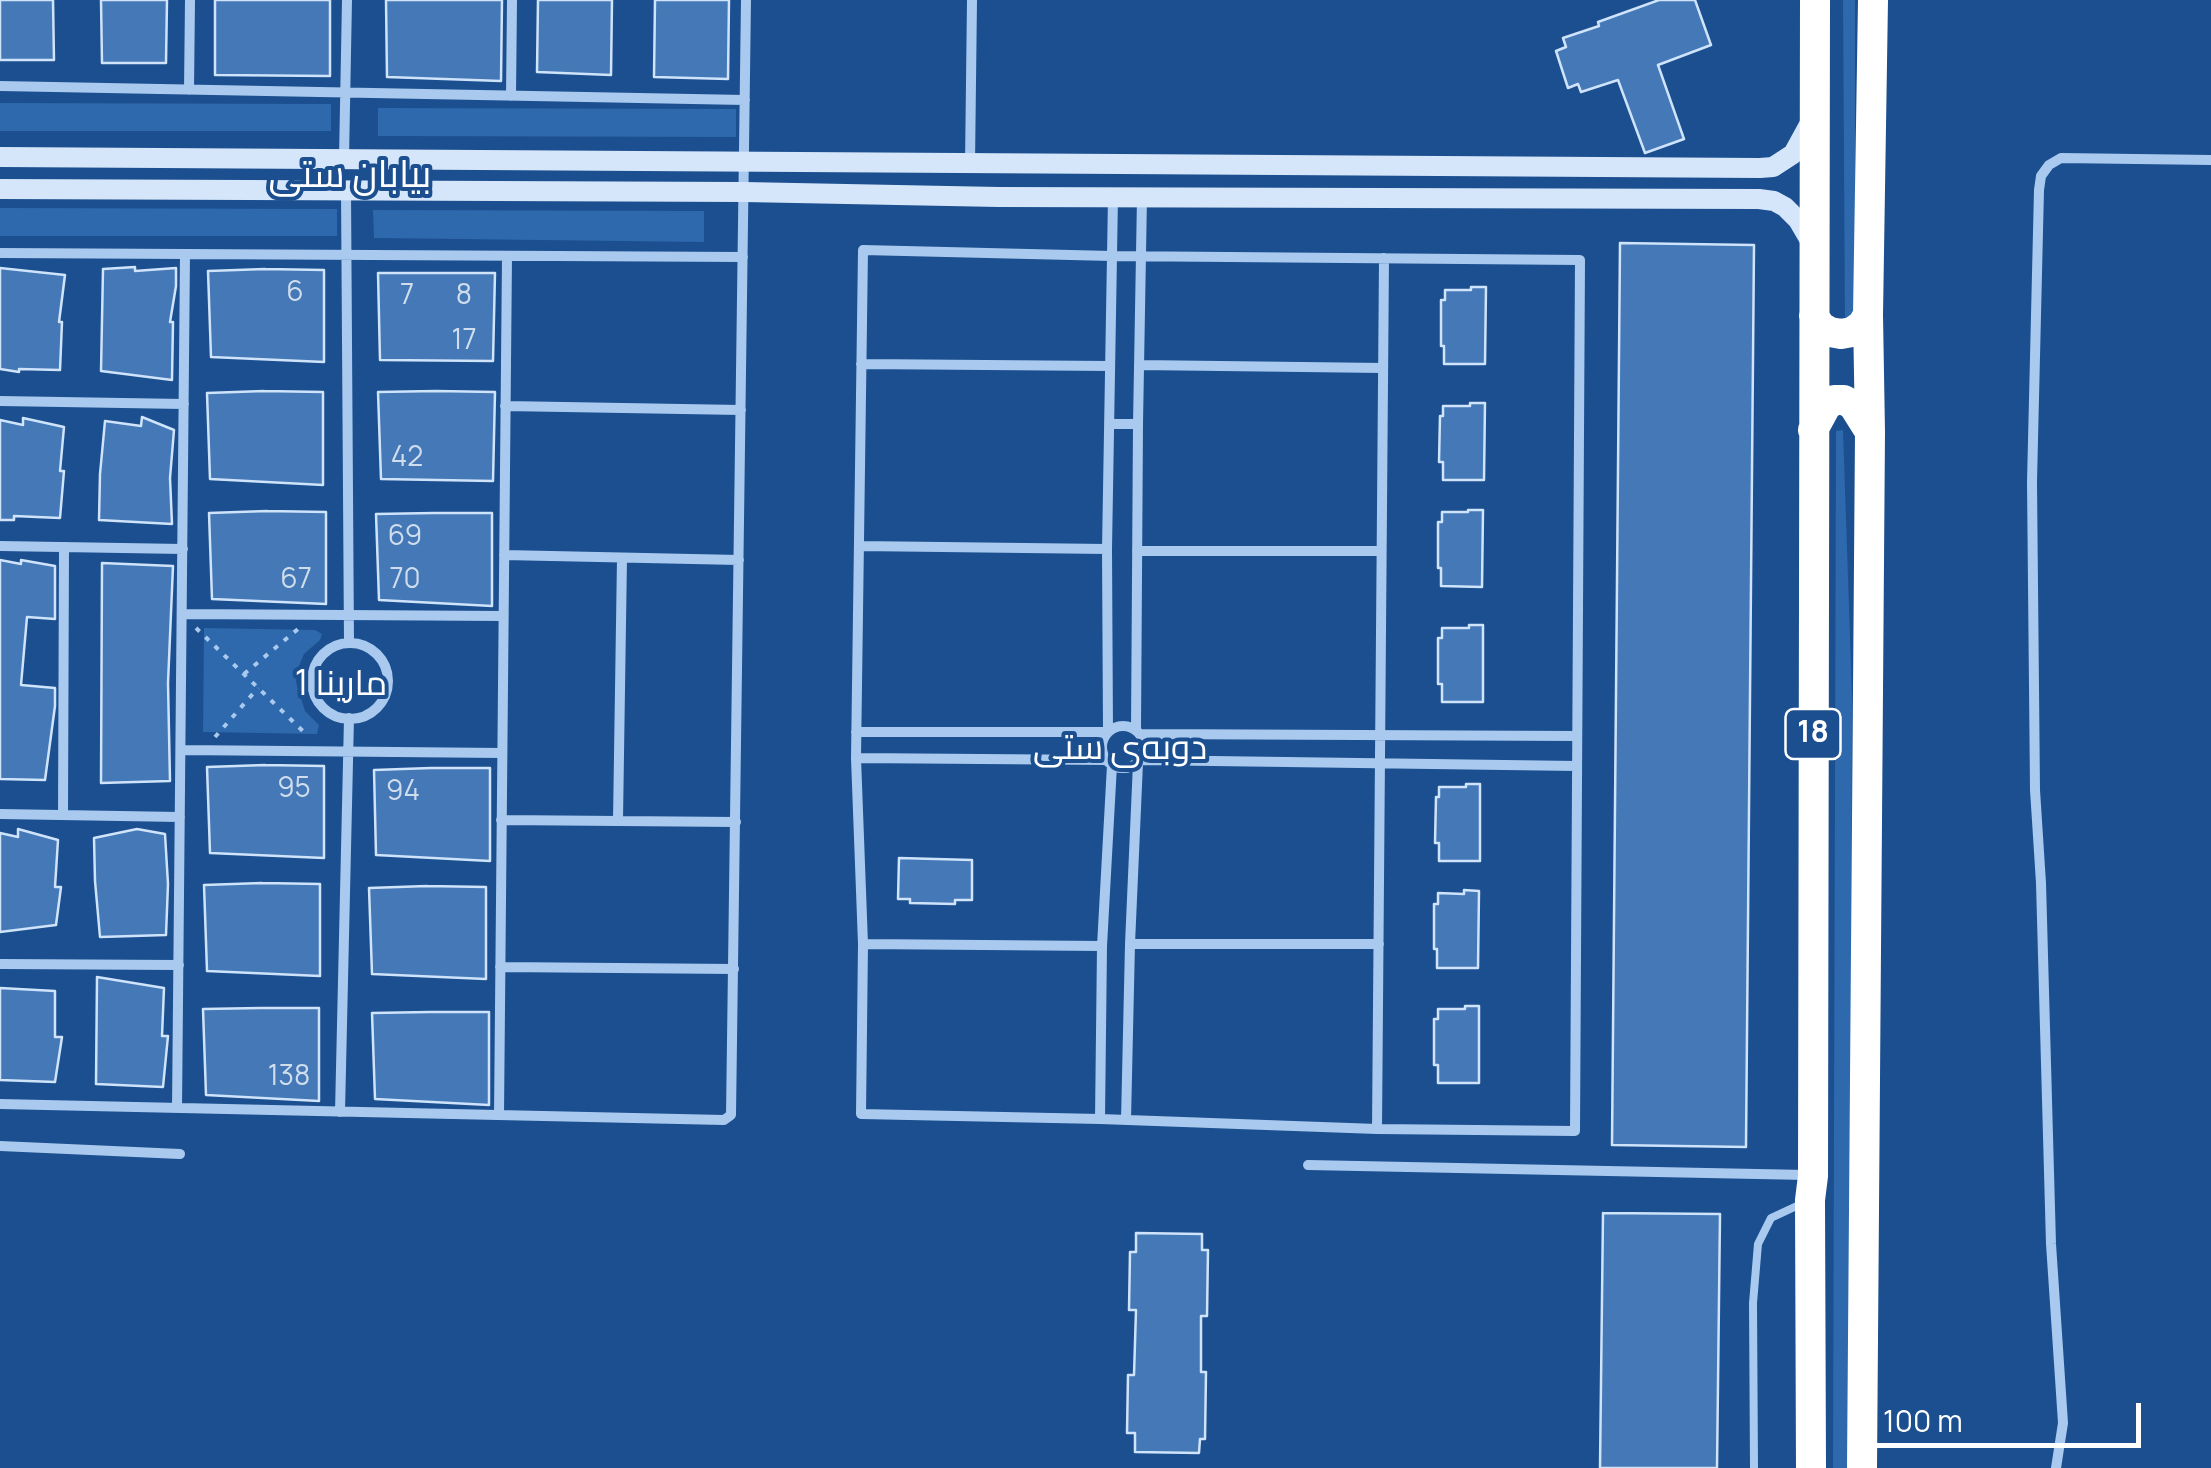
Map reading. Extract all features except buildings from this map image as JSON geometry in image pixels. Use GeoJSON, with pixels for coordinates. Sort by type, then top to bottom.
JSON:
{"type":"FeatureCollection","features":[{"type":"Feature","properties":{"kind":"highway","name":"18"},"geometry":{"type":"LineString","coordinates":[[1811,1468],[1815,0]]}},
{"type":"Feature","properties":{"kind":"highway","name":"18"},"geometry":{"type":"LineString","coordinates":[[1862,1468],[1873,2]]}},
{"type":"Feature","properties":{"kind":"highway"},"geometry":{"type":"LineString","coordinates":[[1814,316],[1820,326],[1841,334],[1852,332],[1868,316]]}},
{"type":"Feature","properties":{"kind":"highway"},"geometry":{"type":"LineString","coordinates":[[1813,430],[1826,406],[1834,400],[1844,400],[1853,405],[1870,432]]}},
{"type":"Feature","properties":{"kind":"street"},"geometry":{"type":"LineString","coordinates":[[188,90],[190,0]]}},
{"type":"Feature","properties":{"kind":"street"},"geometry":{"type":"LineString","coordinates":[[344,159],[347,0]]}},
{"type":"Feature","properties":{"kind":"street"},"geometry":{"type":"LineString","coordinates":[[511,96],[512,0]]}},
{"type":"Feature","properties":{"kind":"street"},"geometry":{"type":"LineString","coordinates":[[0,1104],[727,1119],[732,1113],[746,0]]}},
{"type":"Feature","properties":{"kind":"street"},"geometry":{"type":"LineString","coordinates":[[970,164],[972,0]]}},
{"type":"Feature","properties":{"kind":"street"},"geometry":{"type":"LineString","coordinates":[[0,86],[745,100]]}},
{"type":"Feature","properties":{"kind":"street"},"geometry":{"type":"LineString","coordinates":[[0,157],[1768,168],[1794,154],[1816,101]]}},
{"type":"Feature","properties":{"kind":"street"},"geometry":{"type":"LineString","coordinates":[[195,158],[196,190]]}},
{"type":"Feature","properties":{"kind":"street"},"geometry":{"type":"LineString","coordinates":[[2056,1468],[2064,1422],[2051,1244],[2035,754],[2032,482],[2041,176],[2049,164],[2061,158],[2211,160]]}},
{"type":"Feature","properties":{"kind":"street"},"geometry":{"type":"LineString","coordinates":[[998,164],[999,197]]}},
{"type":"Feature","properties":{"kind":"street"},"geometry":{"type":"LineString","coordinates":[[1768,168],[1768,200]]}},
{"type":"Feature","properties":{"kind":"street"},"geometry":{"type":"LineString","coordinates":[[0,188],[1768,200],[1798,220],[1811,239],[1816,257]]}},
{"type":"Feature","properties":{"kind":"street"},"geometry":{"type":"LineString","coordinates":[[346,190],[349,642]]}},
{"type":"Feature","properties":{"kind":"street"},"geometry":{"type":"LineString","coordinates":[[1100,1119],[1109,762],[1102,748],[1108,732],[1112,197]]}},
{"type":"Feature","properties":{"kind":"street"},"geometry":{"type":"LineString","coordinates":[[1126,1120],[1139,762],[1145,748],[1138,732],[1137,551],[1142,197]]}},
{"type":"Feature","properties":{"kind":"street"},"geometry":{"type":"LineString","coordinates":[[863,250],[1112,256],[1580,260],[1575,1132],[860,1114],[864,944],[856,732],[863,250]]}},
{"type":"Feature","properties":{"kind":"street"},"geometry":{"type":"LineString","coordinates":[[0,252],[743,257]]}},
{"type":"Feature","properties":{"kind":"street"},"geometry":{"type":"LineString","coordinates":[[178,1108],[185,254]]}},
{"type":"Feature","properties":{"kind":"street"},"geometry":{"type":"LineString","coordinates":[[498,1115],[507,256]]}},
{"type":"Feature","properties":{"kind":"street"},"geometry":{"type":"LineString","coordinates":[[1377,1129],[1384,258]]}},
{"type":"Feature","properties":{"kind":"street"},"geometry":{"type":"LineString","coordinates":[[861,364],[1110,366]]}},
{"type":"Feature","properties":{"kind":"street"},"geometry":{"type":"LineString","coordinates":[[1139,366],[1383,368]]}},
{"type":"Feature","properties":{"kind":"street"},"geometry":{"type":"LineString","coordinates":[[0,401],[184,404]]}},
{"type":"Feature","properties":{"kind":"street"},"geometry":{"type":"LineString","coordinates":[[505,406],[741,410]]}},
{"type":"Feature","properties":{"kind":"street"},"geometry":{"type":"LineString","coordinates":[[1109,424],[1138,424]]}},
{"type":"Feature","properties":{"kind":"street"},"geometry":{"type":"LineString","coordinates":[[0,546],[183,549]]}},
{"type":"Feature","properties":{"kind":"street"},"geometry":{"type":"LineString","coordinates":[[859,546],[1107,549]]}},
{"type":"Feature","properties":{"kind":"street"},"geometry":{"type":"LineString","coordinates":[[63,815],[64,548]]}},
{"type":"Feature","properties":{"kind":"street"},"geometry":{"type":"LineString","coordinates":[[1137,551],[1381,552]]}},
{"type":"Feature","properties":{"kind":"street"},"geometry":{"type":"LineString","coordinates":[[504,555],[739,560]]}},
{"type":"Feature","properties":{"kind":"street"},"geometry":{"type":"LineString","coordinates":[[618,820],[622,558]]}},
{"type":"Feature","properties":{"kind":"street"},"geometry":{"type":"LineString","coordinates":[[182,614],[503,616]]}},
{"type":"Feature","properties":{"kind":"street"},"geometry":{"type":"LineString","coordinates":[[349,642],[361,644],[380,658],[388,681],[380,704],[370,712],[348,718],[323,708],[312,685],[312,672],[326,651],[349,642]]}},
{"type":"Feature","properties":{"kind":"street"},"geometry":{"type":"LineString","coordinates":[[340,1112],[348,718]]}},
{"type":"Feature","properties":{"kind":"street"},"geometry":{"type":"LineString","coordinates":[[856,732],[1108,732],[1125,725],[1138,732],[1577,736]]}},
{"type":"Feature","properties":{"kind":"street"},"geometry":{"type":"LineString","coordinates":[[181,750],[502,752]]}},
{"type":"Feature","properties":{"kind":"street"},"geometry":{"type":"LineString","coordinates":[[856,758],[1109,762],[1122,768],[1139,762],[1577,766]]}},
{"type":"Feature","properties":{"kind":"street"},"geometry":{"type":"LineString","coordinates":[[0,814],[180,816]]}},
{"type":"Feature","properties":{"kind":"street"},"geometry":{"type":"LineString","coordinates":[[501,820],[736,822]]}},
{"type":"Feature","properties":{"kind":"street"},"geometry":{"type":"LineString","coordinates":[[864,944],[1102,946]]}},
{"type":"Feature","properties":{"kind":"street"},"geometry":{"type":"LineString","coordinates":[[1130,944],[1379,944]]}},
{"type":"Feature","properties":{"kind":"street"},"geometry":{"type":"LineString","coordinates":[[0,964],[179,965]]}},
{"type":"Feature","properties":{"kind":"street"},"geometry":{"type":"LineString","coordinates":[[500,967],[734,969]]}},
{"type":"Feature","properties":{"kind":"street"},"geometry":{"type":"LineString","coordinates":[[0,1146],[180,1154]]}},
{"type":"Feature","properties":{"kind":"street"},"geometry":{"type":"LineString","coordinates":[[1308,1165],[1811,1188]]}},
{"type":"Feature","properties":{"kind":"lane"},"geometry":{"type":"LineString","coordinates":[[1754,1468],[1753,1303],[1758,1244],[1771,1218],[1811,1188]]}},
{"type":"Feature","properties":{"kind":"path"},"geometry":{"type":"LineString","coordinates":[[182,614],[322,751]]}},
{"type":"Feature","properties":{"kind":"path"},"geometry":{"type":"LineString","coordinates":[[244,674],[313,616]]}},
{"type":"Feature","properties":{"kind":"path"},"geometry":{"type":"LineString","coordinates":[[204,750],[258,688]]}},
{"type":"Feature","properties":{"kind":"shaded area"},"geometry":{"type":"Polygon","coordinates":[[[1843,0],[1855,0],[1855,323],[1845,324],[1843,0]]]}},
{"type":"Feature","properties":{"kind":"shaded area"},"geometry":{"type":"Polygon","coordinates":[[[0,103],[331,104],[331,131],[0,131],[0,103]]]}},
{"type":"Feature","properties":{"kind":"shaded area"},"geometry":{"type":"Polygon","coordinates":[[[378,108],[736,109],[736,137],[378,136],[378,108]]]}},
{"type":"Feature","properties":{"kind":"shaded area"},"geometry":{"type":"Polygon","coordinates":[[[0,208],[337,209],[337,236],[0,236],[0,208]]]}},
{"type":"Feature","properties":{"kind":"shaded area"},"geometry":{"type":"Polygon","coordinates":[[[373,210],[704,211],[704,242],[374,238],[373,210]]]}},
{"type":"Feature","properties":{"kind":"shaded area"},"geometry":{"type":"Polygon","coordinates":[[[1843,430],[1852,696],[1850,1468],[1833,1468],[1836,431],[1843,430]]]}},
{"type":"Feature","properties":{"kind":"shaded area"},"geometry":{"type":"Polygon","coordinates":[[[204,628],[315,630],[322,634],[304,654],[296,682],[305,711],[319,725],[317,734],[203,732],[204,628]]]}},
{"type":"Feature","properties":{"kind":"district","name":"بیابان ستی"},"geometry":{"type":"Point","coordinates":[350,176]}},
{"type":"Feature","properties":{"kind":"district","name":"مارینا 1"},"geometry":{"type":"Point","coordinates":[341,685]}},
{"type":"Feature","properties":{"kind":"district","name":"دوبه‌ی ستی"},"geometry":{"type":"Point","coordinates":[1120,749]}}]}
